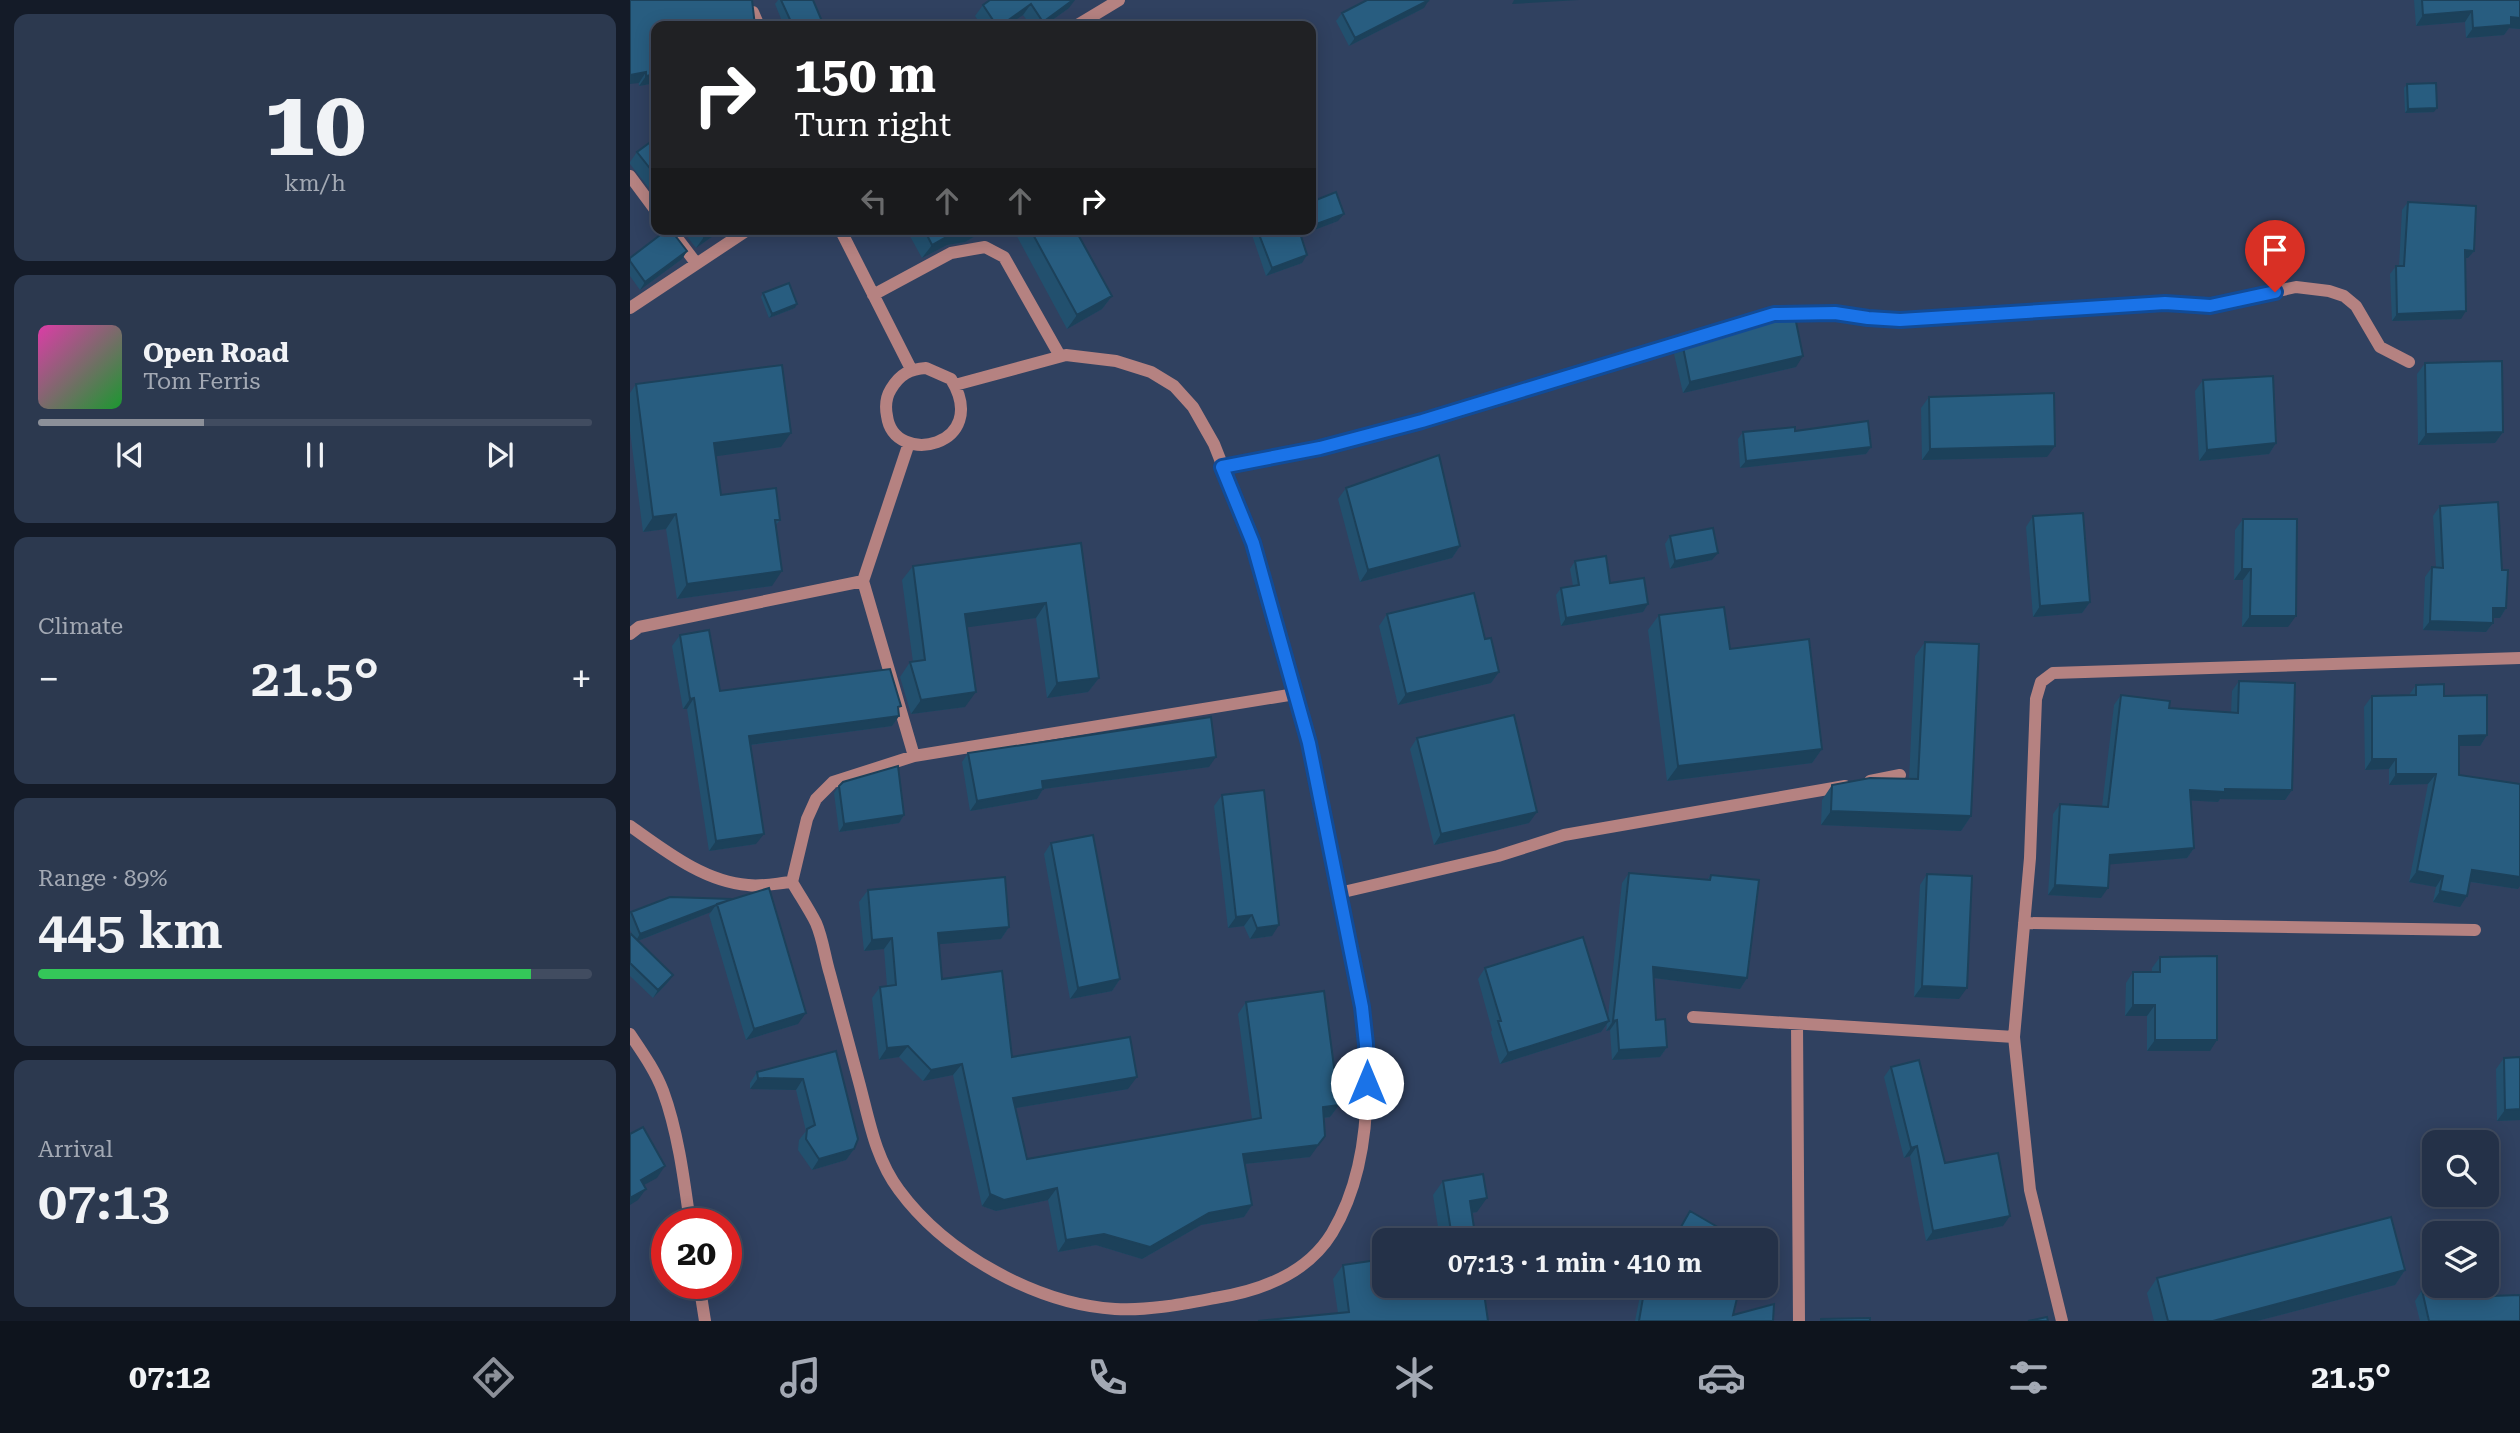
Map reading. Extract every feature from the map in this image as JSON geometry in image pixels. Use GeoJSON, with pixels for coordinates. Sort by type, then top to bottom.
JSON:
{"type":"FeatureCollection","features":[{"type":"Feature","properties":{"kind":"street"},"geometry":{"type":"LineString","coordinates":[[1084,21],[1119,0]]}},
{"type":"Feature","properties":{"kind":"street"},"geometry":{"type":"LineString","coordinates":[[753,12],[757,21]]}},
{"type":"Feature","properties":{"kind":"street"},"geometry":{"type":"LineString","coordinates":[[630,176],[651,204]]}},
{"type":"Feature","properties":{"kind":"street"},"geometry":{"type":"LineString","coordinates":[[674,235],[696,264]]}},
{"type":"Feature","properties":{"kind":"street"},"geometry":{"type":"LineString","coordinates":[[630,307],[741,235]]}},
{"type":"Feature","properties":{"kind":"street"},"geometry":{"type":"LineString","coordinates":[[843,235],[911,369]]}},
{"type":"Feature","properties":{"kind":"street"},"geometry":{"type":"LineString","coordinates":[[873,295],[951,253],[985,247],[1004,257],[1060,356]]}},
{"type":"Feature","properties":{"kind":"street"},"geometry":{"type":"LineString","coordinates":[[1222,467],[1320,448],[1422,421],[1774,314],[1835,313],[1900,320],[2165,303],[2210,306],[2296,287],[2329,291],[2344,296],[2356,306],[2380,347],[2409,362]]}},
{"type":"Feature","properties":{"kind":"street"},"geometry":{"type":"LineString","coordinates":[[955,385],[1066,355],[1116,361],[1151,372],[1174,386],[1193,407],[1214,444],[1253,543],[1309,743],[1362,1007],[1366,1044],[1367,1083],[1362,1143],[1350,1197],[1331,1235],[1312,1257],[1295,1270],[1265,1286],[1164,1307],[1117,1309],[1067,1302],[1023,1286],[968,1254],[939,1232],[898,1189],[873,1142],[817,925],[792,882],[807,819],[816,799],[833,782],[914,756],[1295,694]]}},
{"type":"Feature","properties":{"kind":"street"},"geometry":{"type":"LineString","coordinates":[[926,368],[951,379],[955,385],[962,402],[961,416],[955,429],[946,438],[921,446],[909,443],[897,435],[888,424],[887,397],[901,376],[911,369],[926,368]]}},
{"type":"Feature","properties":{"kind":"street"},"geometry":{"type":"LineString","coordinates":[[909,443],[863,581],[914,756]]}},
{"type":"Feature","properties":{"kind":"street"},"geometry":{"type":"LineString","coordinates":[[630,634],[639,627],[863,581]]}},
{"type":"Feature","properties":{"kind":"street"},"geometry":{"type":"LineString","coordinates":[[2062,1321],[2030,1190],[2014,1037],[2030,858],[2036,699],[2041,681],[2053,673],[2520,658]]}},
{"type":"Feature","properties":{"kind":"street"},"geometry":{"type":"LineString","coordinates":[[1339,893],[1498,856],[1564,835],[1900,775]]}},
{"type":"Feature","properties":{"kind":"street"},"geometry":{"type":"LineString","coordinates":[[630,826],[670,853],[716,878],[748,886],[792,882]]}},
{"type":"Feature","properties":{"kind":"street"},"geometry":{"type":"LineString","coordinates":[[2024,923],[2475,930]]}},
{"type":"Feature","properties":{"kind":"street"},"geometry":{"type":"LineString","coordinates":[[1693,1017],[2014,1037]]}},
{"type":"Feature","properties":{"kind":"street"},"geometry":{"type":"LineString","coordinates":[[1797,1024],[1799,1321]]}},
{"type":"Feature","properties":{"kind":"street"},"geometry":{"type":"LineString","coordinates":[[630,1034],[662,1088],[670,1112],[688,1208]]}},
{"type":"Feature","properties":{"kind":"street"},"geometry":{"type":"LineString","coordinates":[[702,1299],[705,1321]]}},
{"type":"Feature","properties":{"kind":"building"},"geometry":{"type":"Polygon","coordinates":[[[630,0],[752,0],[754,21],[651,21],[651,75],[646,76],[646,72],[630,75],[630,0]]]}},
{"type":"Feature","properties":{"kind":"building"},"geometry":{"type":"Polygon","coordinates":[[[781,0],[813,0],[822,21],[791,21],[781,0]]]}},
{"type":"Feature","properties":{"kind":"building"},"geometry":{"type":"Polygon","coordinates":[[[990,0],[1073,0],[1044,21],[1031,4],[1007,21],[994,21],[983,5],[990,0]]]}},
{"type":"Feature","properties":{"kind":"building"},"geometry":{"type":"Polygon","coordinates":[[[1367,0],[1429,0],[1355,38],[1342,13],[1367,0]]]}},
{"type":"Feature","properties":{"kind":"building"},"geometry":{"type":"Polygon","coordinates":[[[2422,0],[2520,0],[2520,18],[2511,17],[2511,25],[2473,28],[2472,11],[2423,15],[2422,0]]]}},
{"type":"Feature","properties":{"kind":"building"},"geometry":{"type":"Polygon","coordinates":[[[2436,83],[2437,108],[2408,109],[2407,84],[2436,83]]]}},
{"type":"Feature","properties":{"kind":"building"},"geometry":{"type":"Polygon","coordinates":[[[651,142],[651,170],[637,152],[651,142]]]}},
{"type":"Feature","properties":{"kind":"building"},"geometry":{"type":"Polygon","coordinates":[[[1336,192],[1344,214],[1316,224],[1316,200],[1336,192]]]}},
{"type":"Feature","properties":{"kind":"building"},"geometry":{"type":"Polygon","coordinates":[[[2408,202],[2476,206],[2474,251],[2465,250],[2466,311],[2397,314],[2396,266],[2404,266],[2408,202]]]}},
{"type":"Feature","properties":{"kind":"building"},"geometry":{"type":"Polygon","coordinates":[[[660,235],[675,235],[687,251],[645,282],[630,258],[660,235]]]}},
{"type":"Feature","properties":{"kind":"building"},"geometry":{"type":"Polygon","coordinates":[[[927,235],[950,235],[932,245],[927,235]]]}},
{"type":"Feature","properties":{"kind":"building"},"geometry":{"type":"Polygon","coordinates":[[[1033,235],[1078,235],[1112,296],[1077,315],[1033,235]]]}},
{"type":"Feature","properties":{"kind":"building"},"geometry":{"type":"Polygon","coordinates":[[[1259,235],[1301,235],[1307,255],[1272,268],[1259,235]]]}},
{"type":"Feature","properties":{"kind":"building"},"geometry":{"type":"Polygon","coordinates":[[[789,283],[797,304],[772,314],[763,293],[789,283]]]}},
{"type":"Feature","properties":{"kind":"building"},"geometry":{"type":"Polygon","coordinates":[[[1794,312],[1803,356],[1690,382],[1682,342],[1777,313],[1794,312]]]}},
{"type":"Feature","properties":{"kind":"building"},"geometry":{"type":"Polygon","coordinates":[[[2502,361],[2503,432],[2426,434],[2425,363],[2502,361]]]}},
{"type":"Feature","properties":{"kind":"building"},"geometry":{"type":"Polygon","coordinates":[[[782,365],[791,433],[714,443],[721,495],[776,488],[780,520],[775,520],[782,571],[687,584],[676,514],[653,517],[636,384],[782,365]]]}},
{"type":"Feature","properties":{"kind":"building"},"geometry":{"type":"Polygon","coordinates":[[[2273,376],[2276,443],[2207,450],[2203,380],[2273,376]]]}},
{"type":"Feature","properties":{"kind":"building"},"geometry":{"type":"Polygon","coordinates":[[[2054,393],[2055,446],[1930,449],[1929,397],[2054,393]]]}},
{"type":"Feature","properties":{"kind":"building"},"geometry":{"type":"Polygon","coordinates":[[[1868,421],[1871,447],[1746,461],[1743,432],[1795,427],[1795,431],[1868,421]]]}},
{"type":"Feature","properties":{"kind":"building"},"geometry":{"type":"Polygon","coordinates":[[[1439,455],[1460,546],[1368,570],[1346,488],[1439,455]]]}},
{"type":"Feature","properties":{"kind":"building"},"geometry":{"type":"Polygon","coordinates":[[[2498,502],[2502,570],[2508,570],[2506,608],[2493,608],[2493,623],[2430,621],[2432,567],[2443,568],[2440,506],[2498,502]]]}},
{"type":"Feature","properties":{"kind":"building"},"geometry":{"type":"Polygon","coordinates":[[[2083,513],[2090,602],[2040,606],[2033,516],[2083,513]]]}},
{"type":"Feature","properties":{"kind":"building"},"geometry":{"type":"Polygon","coordinates":[[[2243,519],[2297,519],[2296,616],[2250,616],[2251,569],[2242,569],[2243,519]]]}},
{"type":"Feature","properties":{"kind":"building"},"geometry":{"type":"Polygon","coordinates":[[[1713,528],[1718,553],[1675,561],[1670,536],[1713,528]]]}},
{"type":"Feature","properties":{"kind":"building"},"geometry":{"type":"Polygon","coordinates":[[[1081,543],[1099,678],[1057,683],[1046,603],[965,614],[976,692],[921,700],[910,662],[925,660],[913,566],[1081,543]]]}},
{"type":"Feature","properties":{"kind":"building"},"geometry":{"type":"Polygon","coordinates":[[[1606,556],[1610,583],[1644,578],[1648,604],[1566,618],[1561,588],[1579,585],[1575,561],[1606,556]]]}},
{"type":"Feature","properties":{"kind":"building"},"geometry":{"type":"Polygon","coordinates":[[[1474,593],[1485,639],[1491,638],[1499,672],[1406,694],[1387,614],[1474,593]]]}},
{"type":"Feature","properties":{"kind":"building"},"geometry":{"type":"Polygon","coordinates":[[[1724,607],[1730,649],[1809,639],[1822,749],[1678,766],[1659,615],[1724,607]]]}},
{"type":"Feature","properties":{"kind":"building"},"geometry":{"type":"Polygon","coordinates":[[[709,630],[720,691],[890,669],[901,706],[898,707],[899,716],[749,736],[764,834],[716,841],[694,698],[690,699],[680,635],[709,630]]]}},
{"type":"Feature","properties":{"kind":"building"},"geometry":{"type":"Polygon","coordinates":[[[1925,642],[1979,644],[1971,816],[1831,811],[1832,785],[1870,778],[1918,779],[1925,642]]]}},
{"type":"Feature","properties":{"kind":"building"},"geometry":{"type":"Polygon","coordinates":[[[2239,681],[2295,683],[2292,790],[2190,790],[2194,848],[2110,855],[2108,888],[2055,885],[2060,804],[2108,807],[2121,695],[2170,701],[2169,708],[2238,713],[2239,681]]]}},
{"type":"Feature","properties":{"kind":"building"},"geometry":{"type":"Polygon","coordinates":[[[2444,684],[2444,696],[2487,695],[2487,735],[2459,736],[2459,775],[2520,784],[2520,877],[2472,870],[2467,896],[2440,891],[2443,876],[2417,871],[2436,774],[2396,774],[2396,759],[2372,759],[2372,696],[2416,695],[2416,685],[2444,684]]]}},
{"type":"Feature","properties":{"kind":"building"},"geometry":{"type":"Polygon","coordinates":[[[1514,715],[1537,812],[1441,834],[1417,738],[1514,715]]]}},
{"type":"Feature","properties":{"kind":"building"},"geometry":{"type":"Polygon","coordinates":[[[1211,717],[1216,757],[1042,781],[1043,789],[977,801],[968,753],[1211,717]]]}},
{"type":"Feature","properties":{"kind":"building"},"geometry":{"type":"Polygon","coordinates":[[[898,766],[904,815],[844,824],[839,786],[843,782],[898,766]]]}},
{"type":"Feature","properties":{"kind":"building"},"geometry":{"type":"Polygon","coordinates":[[[1264,790],[1279,925],[1257,928],[1252,915],[1236,917],[1222,795],[1264,790]]]}},
{"type":"Feature","properties":{"kind":"building"},"geometry":{"type":"Polygon","coordinates":[[[1093,835],[1120,979],[1078,988],[1051,843],[1093,835]]]}},
{"type":"Feature","properties":{"kind":"building"},"geometry":{"type":"Polygon","coordinates":[[[1629,873],[1710,880],[1711,875],[1759,880],[1747,978],[1653,967],[1656,1020],[1665,1019],[1667,1047],[1619,1050],[1617,1020],[1613,1021],[1629,873]]]}},
{"type":"Feature","properties":{"kind":"building"},"geometry":{"type":"Polygon","coordinates":[[[1927,874],[1972,876],[1967,988],[1922,986],[1927,874]]]}},
{"type":"Feature","properties":{"kind":"building"},"geometry":{"type":"Polygon","coordinates":[[[1005,877],[1009,927],[938,933],[942,979],[1002,971],[1012,1057],[1130,1037],[1137,1077],[1013,1098],[1027,1159],[1261,1118],[1246,1002],[1324,991],[1339,1105],[1323,1107],[1325,1136],[1318,1145],[1243,1154],[1252,1205],[1209,1213],[1150,1247],[1104,1234],[1066,1240],[1057,1188],[1004,1200],[990,1194],[962,1064],[931,1070],[908,1046],[887,1048],[880,987],[896,985],[892,938],[872,940],[868,890],[1005,877]]]}},
{"type":"Feature","properties":{"kind":"building"},"geometry":{"type":"Polygon","coordinates":[[[769,888],[806,1013],[754,1029],[717,904],[769,888]]]}},
{"type":"Feature","properties":{"kind":"building"},"geometry":{"type":"Polygon","coordinates":[[[670,897],[732,899],[640,934],[631,912],[670,897]]]}},
{"type":"Feature","properties":{"kind":"building"},"geometry":{"type":"Polygon","coordinates":[[[631,934],[673,975],[658,990],[630,963],[631,934]]]}},
{"type":"Feature","properties":{"kind":"building"},"geometry":{"type":"Polygon","coordinates":[[[1583,937],[1609,1021],[1508,1053],[1485,968],[1583,937]]]}},
{"type":"Feature","properties":{"kind":"building"},"geometry":{"type":"Polygon","coordinates":[[[2217,956],[2217,1040],[2155,1040],[2155,1005],[2133,1005],[2133,972],[2160,972],[2160,957],[2217,956]]]}},
{"type":"Feature","properties":{"kind":"building"},"geometry":{"type":"Polygon","coordinates":[[[836,1051],[858,1139],[854,1149],[819,1159],[806,1139],[807,1129],[815,1125],[803,1079],[758,1078],[757,1072],[836,1051]]]}},
{"type":"Feature","properties":{"kind":"building"},"geometry":{"type":"Polygon","coordinates":[[[2520,1057],[2520,1109],[2505,1110],[2504,1058],[2520,1057]]]}},
{"type":"Feature","properties":{"kind":"building"},"geometry":{"type":"Polygon","coordinates":[[[1919,1060],[1945,1163],[1998,1153],[2010,1216],[1933,1231],[1917,1146],[1911,1148],[1891,1067],[1919,1060]]]}},
{"type":"Feature","properties":{"kind":"building"},"geometry":{"type":"Polygon","coordinates":[[[643,1127],[665,1166],[641,1180],[646,1189],[630,1198],[630,1134],[643,1127]]]}},
{"type":"Feature","properties":{"kind":"building"},"geometry":{"type":"Polygon","coordinates":[[[1483,1174],[1487,1198],[1470,1201],[1474,1228],[1451,1228],[1443,1181],[1483,1174]]]}},
{"type":"Feature","properties":{"kind":"building"},"geometry":{"type":"Polygon","coordinates":[[[1690,1211],[1719,1228],[1680,1228],[1690,1211]]]}},
{"type":"Feature","properties":{"kind":"building"},"geometry":{"type":"Polygon","coordinates":[[[2391,1217],[2405,1270],[2213,1321],[2168,1321],[2157,1278],[2391,1217]]]}},
{"type":"Feature","properties":{"kind":"building"},"geometry":{"type":"Polygon","coordinates":[[[1372,1261],[1372,1298],[1485,1298],[1488,1321],[1258,1321],[1349,1312],[1343,1265],[1372,1261]]]}},
{"type":"Feature","properties":{"kind":"building"},"geometry":{"type":"Polygon","coordinates":[[[2520,1295],[2520,1321],[2429,1321],[2424,1298],[2499,1298],[2499,1296],[2520,1295]]]}},
{"type":"Feature","properties":{"kind":"building"},"geometry":{"type":"Polygon","coordinates":[[[1643,1298],[1737,1298],[1733,1315],[1774,1304],[1773,1321],[1639,1321],[1643,1298]]]}},
{"type":"Feature","properties":{"kind":"building"},"geometry":{"type":"Polygon","coordinates":[[[2047,1317],[2048,1321],[2028,1321],[2047,1317]]]}},
{"type":"Feature","properties":{"kind":"building"},"geometry":{"type":"Polygon","coordinates":[[[1870,1318],[1870,1321],[1821,1321],[1821,1319],[1870,1318]]]}},
{"type":"Feature","properties":{"kind":"route"},"geometry":{"type":"LineString","coordinates":[[1367,1083],[1362,1007],[1309,743],[1253,543],[1222,467],[1320,448],[1422,421],[1774,314],[1835,313],[1900,320],[2165,303],[2210,306],[2275,292]]}}]}
